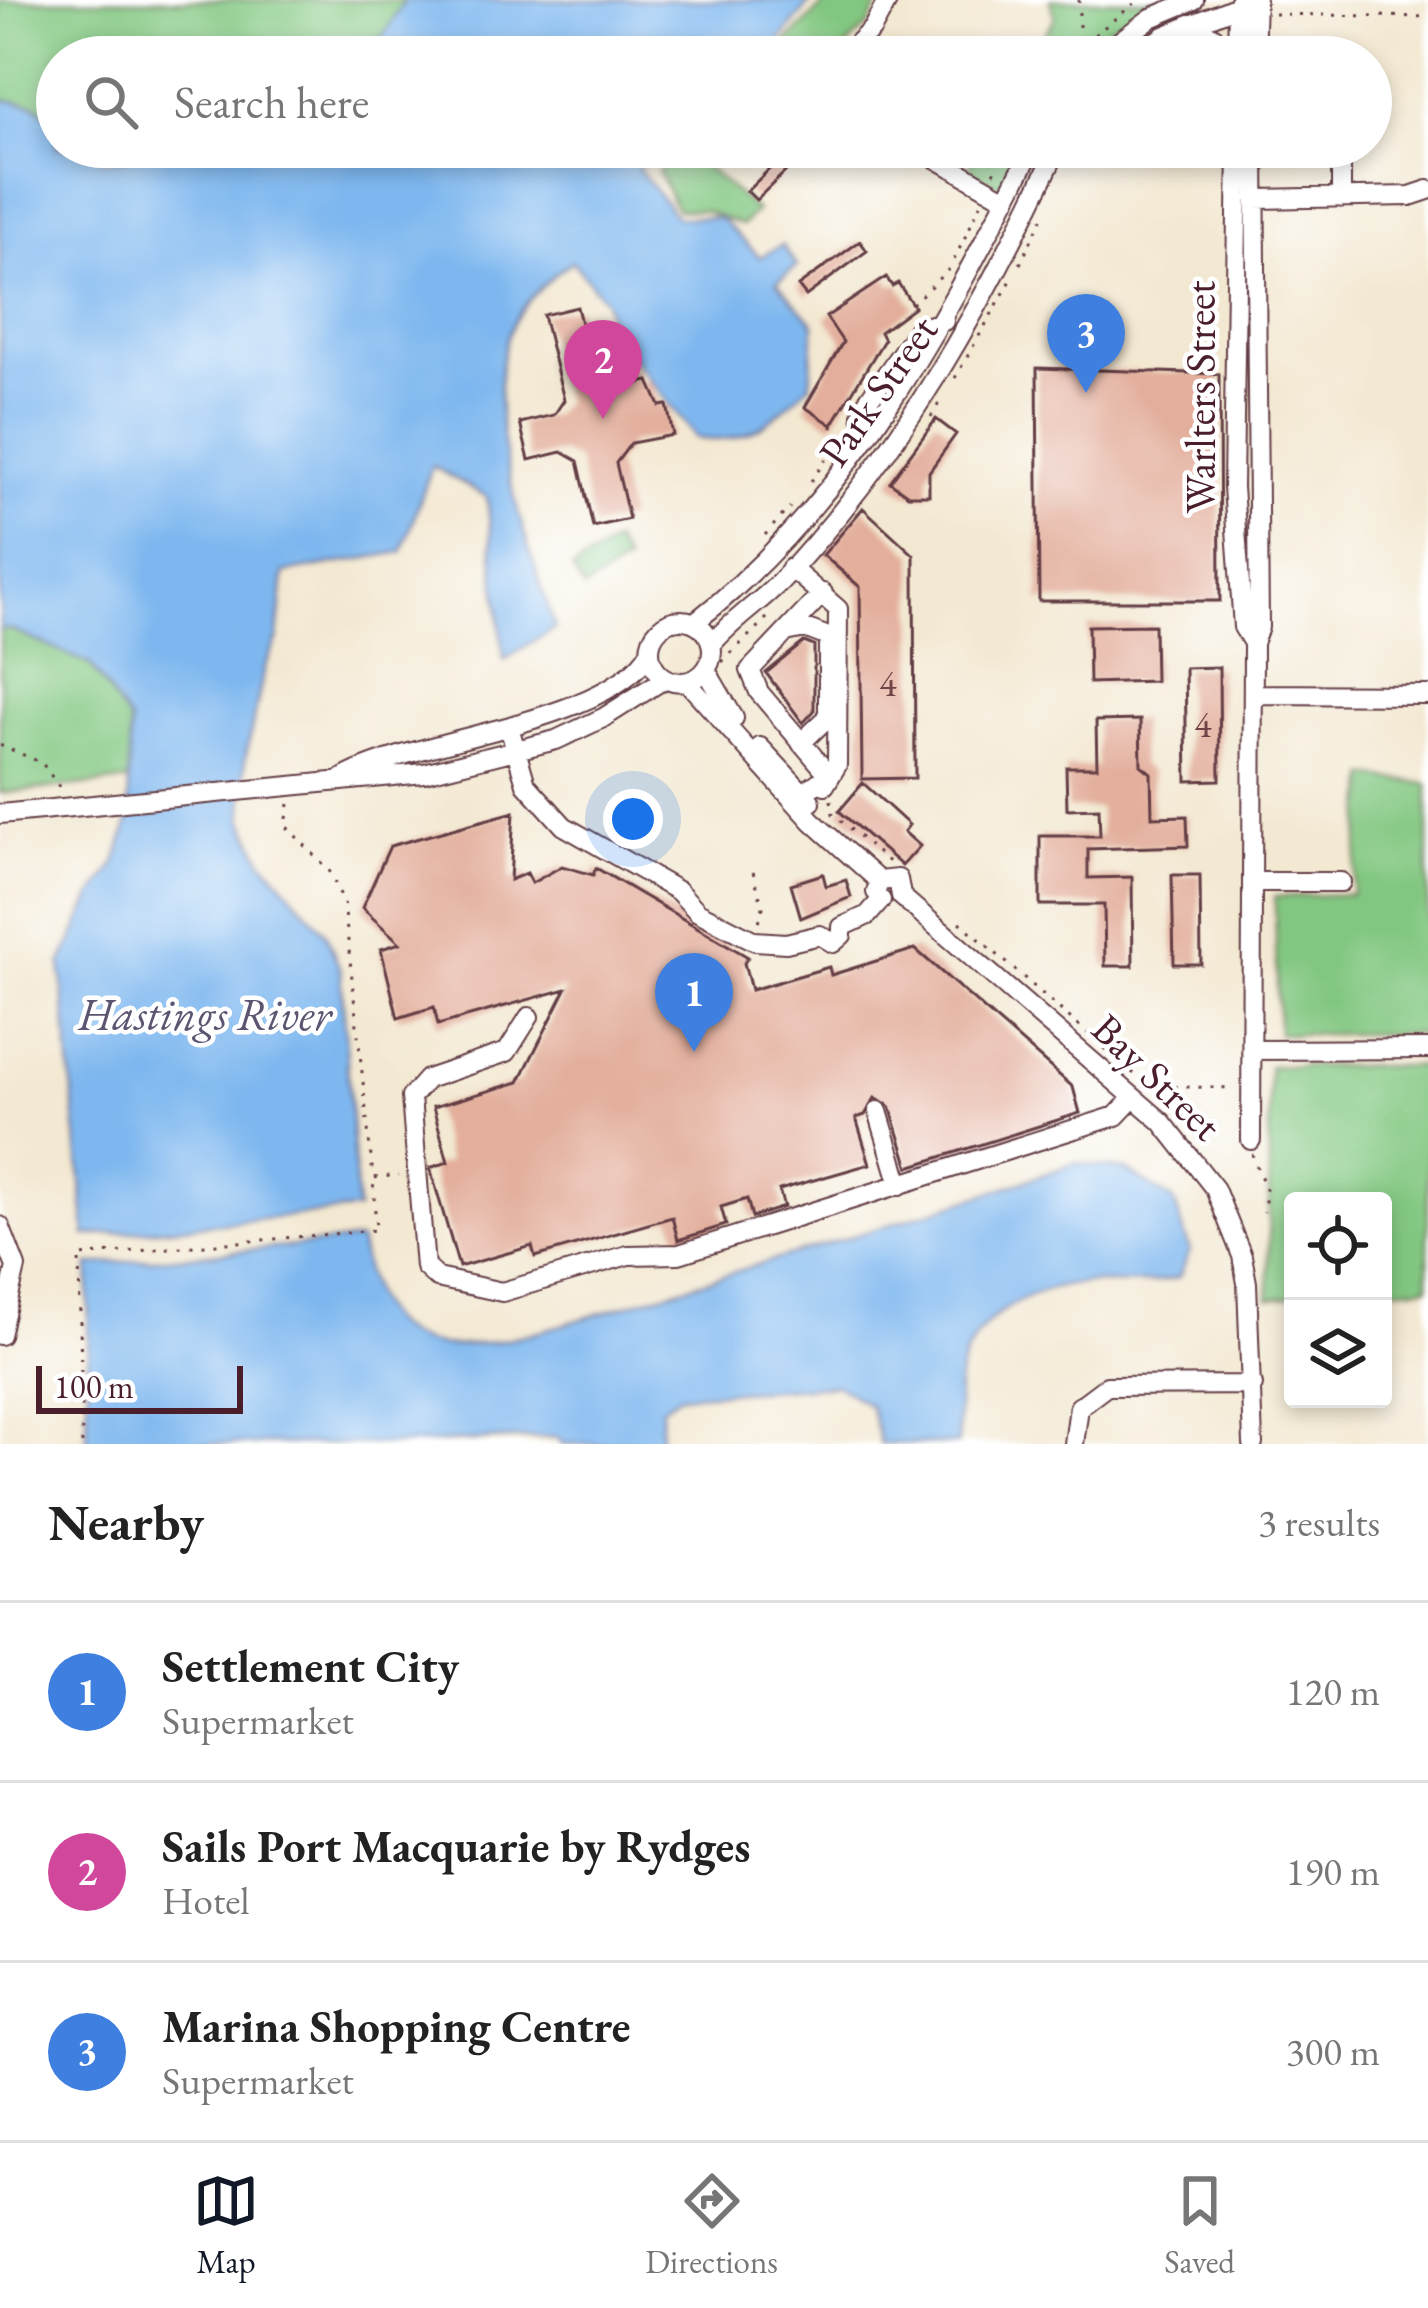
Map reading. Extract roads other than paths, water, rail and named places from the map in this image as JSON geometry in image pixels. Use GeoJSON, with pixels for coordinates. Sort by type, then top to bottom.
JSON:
{"type":"FeatureCollection","features":[{"type":"Feature","properties":{"kind":"street"},"geometry":{"type":"LineString","coordinates":[[865,36],[888,0]]}},
{"type":"Feature","properties":{"kind":"street"},"geometry":{"type":"LineString","coordinates":[[1126,36],[1150,18],[1194,0]]}},
{"type":"Feature","properties":{"kind":"street"},"geometry":{"type":"LineString","coordinates":[[1170,36],[1190,24],[1255,5]]}},
{"type":"Feature","properties":{"kind":"street"},"geometry":{"type":"LineString","coordinates":[[1245,36],[1255,5]]}},
{"type":"Feature","properties":{"kind":"street"},"geometry":{"type":"LineString","coordinates":[[1254,36],[1255,5]]}},
{"type":"Feature","properties":{"kind":"street"},"geometry":{"type":"LineString","coordinates":[[1190,24],[1212,36]]}},
{"type":"Feature","properties":{"kind":"street"},"geometry":{"type":"LineString","coordinates":[[952,168],[1006,200]]}},
{"type":"Feature","properties":{"kind":"street","name":"Park Street"},"geometry":{"type":"LineString","coordinates":[[695,622],[773,551],[868,434],[944,321],[1023,168]]}},
{"type":"Feature","properties":{"kind":"street","name":"Park Street"},"geometry":{"type":"LineString","coordinates":[[712,644],[791,568],[945,365],[998,273],[1048,168]]}},
{"type":"Feature","properties":{"kind":"street","name":"Warlters Street"},"geometry":{"type":"LineString","coordinates":[[1238,168],[1232,487],[1243,627],[1253,643]]}},
{"type":"Feature","properties":{"kind":"street","name":"Warlters Street"},"geometry":{"type":"LineString","coordinates":[[1251,1140],[1255,1050],[1253,643],[1259,627],[1255,168]]}},
{"type":"Feature","properties":{"kind":"street"},"geometry":{"type":"LineString","coordinates":[[1341,168],[1341,198]]}},
{"type":"Feature","properties":{"kind":"street"},"geometry":{"type":"LineString","coordinates":[[1255,199],[1410,196],[1428,190]]}},
{"type":"Feature","properties":{"kind":"street"},"geometry":{"type":"LineString","coordinates":[[791,568],[838,609],[837,765],[815,797]]}},
{"type":"Feature","properties":{"kind":"street"},"geometry":{"type":"LineString","coordinates":[[823,593],[796,630],[750,670],[759,692],[829,775]]}},
{"type":"Feature","properties":{"kind":"street"},"geometry":{"type":"LineString","coordinates":[[0,814],[340,780],[371,781],[516,753],[603,718],[666,678],[687,682],[706,670],[712,644],[695,622],[664,624],[650,651],[618,682],[509,727],[367,764],[340,780]]}},
{"type":"Feature","properties":{"kind":"street"},"geometry":{"type":"LineString","coordinates":[[796,630],[827,637],[828,717],[801,742]]}},
{"type":"Feature","properties":{"kind":"street"},"geometry":{"type":"LineString","coordinates":[[650,651],[666,678]]}},
{"type":"Feature","properties":{"kind":"street","name":"Bay Street"},"geometry":{"type":"LineString","coordinates":[[706,670],[736,720],[815,797],[882,887]]}},
{"type":"Feature","properties":{"kind":"street","name":"Bay Street"},"geometry":{"type":"LineString","coordinates":[[687,682],[821,831],[1186,1148],[1226,1212],[1244,1264],[1253,1444]]}},
{"type":"Feature","properties":{"kind":"street"},"geometry":{"type":"LineString","coordinates":[[1253,694],[1428,694]]}},
{"type":"Feature","properties":{"kind":"street"},"geometry":{"type":"LineString","coordinates":[[509,727],[526,784],[563,826],[678,891],[698,912],[755,941],[786,943],[820,935],[833,943],[842,926],[868,915],[882,887]]}},
{"type":"Feature","properties":{"kind":"street"},"geometry":{"type":"LineString","coordinates":[[1252,882],[1341,882]]}},
{"type":"Feature","properties":{"kind":"street"},"geometry":{"type":"LineString","coordinates":[[529,1017],[507,1052],[427,1078],[411,1097],[424,1263],[437,1278],[512,1290],[628,1255],[679,1254],[1116,1115],[1133,1098]]}},
{"type":"Feature","properties":{"kind":"street"},"geometry":{"type":"LineString","coordinates":[[1255,1050],[1428,1049]]}},
{"type":"Feature","properties":{"kind":"street"},"geometry":{"type":"LineString","coordinates":[[878,1111],[900,1185]]}},
{"type":"Feature","properties":{"kind":"street"},"geometry":{"type":"LineString","coordinates":[[0,1226],[16,1267],[0,1335]]}},
{"type":"Feature","properties":{"kind":"street"},"geometry":{"type":"LineString","coordinates":[[1075,1444],[1079,1407],[1108,1386],[1253,1385]]}},
{"type":"Feature","properties":{"kind":"water"},"geometry":{"type":"Polygon","coordinates":[[[405,0],[812,0],[784,36],[383,36],[405,0]]]}},
{"type":"Feature","properties":{"kind":"water","name":"Hastings River"},"geometry":{"type":"Polygon","coordinates":[[[0,99],[36,106],[36,168],[638,168],[676,217],[720,218],[760,257],[782,245],[797,266],[777,282],[814,324],[810,385],[759,428],[731,439],[696,438],[609,328],[606,302],[572,261],[525,305],[507,338],[500,408],[511,484],[555,628],[504,660],[487,497],[432,466],[402,552],[284,573],[278,638],[265,666],[245,760],[243,819],[262,859],[325,932],[341,971],[357,1210],[86,1236],[61,965],[92,897],[116,863],[128,823],[130,723],[90,664],[9,629],[0,630],[0,99]]]}},
{"type":"Feature","properties":{"kind":"water"},"geometry":{"type":"Polygon","coordinates":[[[1076,1163],[1126,1170],[1174,1201],[1190,1251],[1179,1277],[1053,1289],[996,1316],[981,1330],[961,1368],[958,1444],[880,1444],[870,1406],[837,1385],[680,1395],[662,1407],[660,1444],[563,1444],[556,1437],[396,1444],[87,1444],[89,1265],[359,1240],[372,1290],[387,1318],[413,1338],[455,1346],[512,1338],[575,1321],[1076,1163]]]}},
{"type":"Feature","properties":{"kind":"place","name":"Marina Shopping Centre"},"geometry":{"type":"Point","coordinates":[1086,393]}},
{"type":"Feature","properties":{"kind":"place","name":"Sails Port Macquarie by Rydges"},"geometry":{"type":"Point","coordinates":[603,419]}},
{"type":"Feature","properties":{"kind":"place","name":"Settlement City"},"geometry":{"type":"Point","coordinates":[694,1052]}}]}
